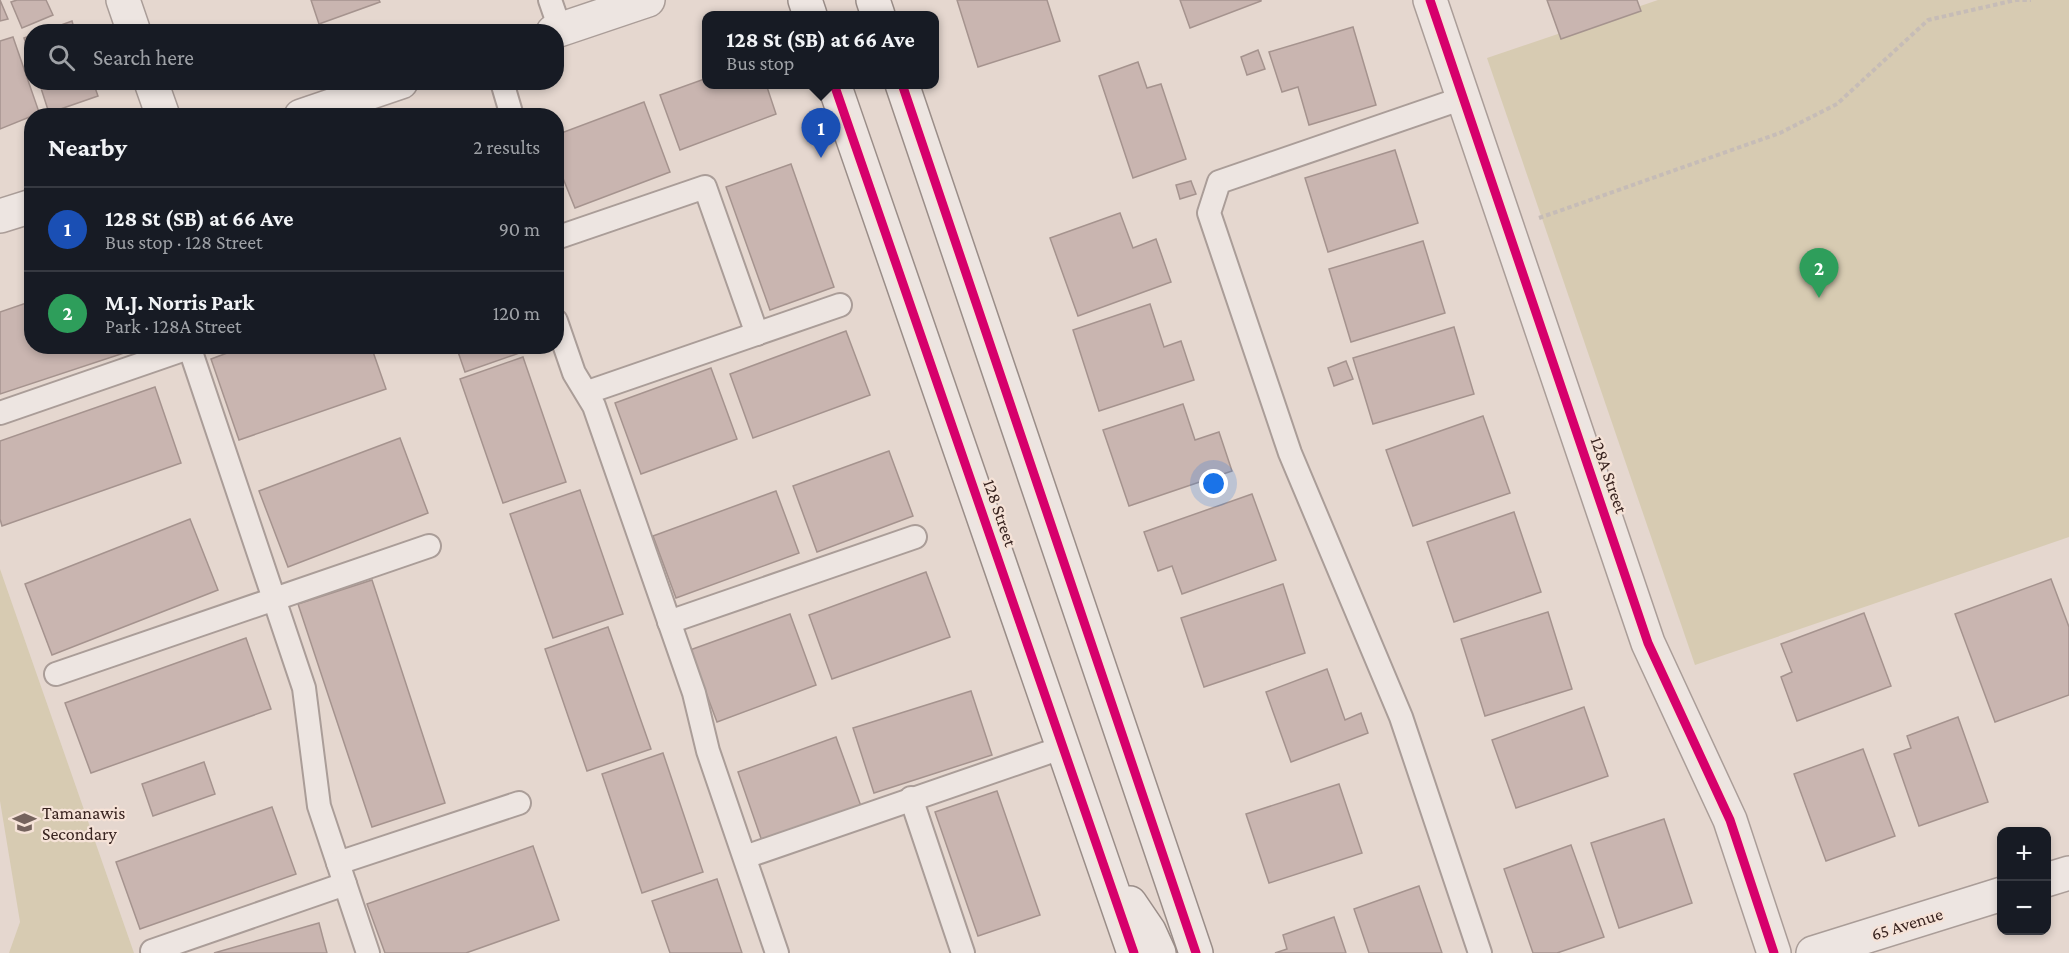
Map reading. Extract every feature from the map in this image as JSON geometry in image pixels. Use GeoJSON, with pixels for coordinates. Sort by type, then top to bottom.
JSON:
{"type":"FeatureCollection","features":[{"type":"Feature","properties":{"kind":"main road"},"geometry":{"type":"LineString","coordinates":[[123,0],[131,24]]}},
{"type":"Feature","properties":{"kind":"main road"},"geometry":{"type":"LineString","coordinates":[[555,20],[648,0]]}},
{"type":"Feature","properties":{"kind":"main road","name":"128A Street"},"geometry":{"type":"LineString","coordinates":[[1430,0],[1648,643],[1730,820],[1774,953]]}},
{"type":"Feature","properties":{"kind":"main road","name":"128 Street"},"geometry":{"type":"LineString","coordinates":[[836,89],[1134,953]]}},
{"type":"Feature","properties":{"kind":"main road"},"geometry":{"type":"LineString","coordinates":[[904,89],[1196,953]]}},
{"type":"Feature","properties":{"kind":"main road"},"geometry":{"type":"LineString","coordinates":[[155,90],[160,108]]}},
{"type":"Feature","properties":{"kind":"main road"},"geometry":{"type":"LineString","coordinates":[[325,108],[377,90]]}},
{"type":"Feature","properties":{"kind":"main road"},"geometry":{"type":"LineString","coordinates":[[0,216],[24,208]]}},
{"type":"Feature","properties":{"kind":"main road"},"geometry":{"type":"LineString","coordinates":[[1105,867],[1149,931],[1159,953]]}},
{"type":"Feature","properties":{"kind":"main road"},"geometry":{"type":"LineString","coordinates":[[2051,878],[2069,873]]}},
{"type":"Feature","properties":{"kind":"main road","name":"65 Avenue"},"geometry":{"type":"LineString","coordinates":[[1813,953],[1997,895]]}},
{"type":"Feature","properties":{"kind":"lane"},"geometry":{"type":"LineString","coordinates":[[504,90],[510,108]]}},
{"type":"Feature","properties":{"kind":"lane"},"geometry":{"type":"LineString","coordinates":[[1463,98],[1219,182],[1209,213],[1290,453],[1401,717],[1480,953]]}},
{"type":"Feature","properties":{"kind":"lane"},"geometry":{"type":"LineString","coordinates":[[564,235],[705,187],[757,334]]}},
{"type":"Feature","properties":{"kind":"lane"},"geometry":{"type":"LineString","coordinates":[[588,392],[840,305]]}},
{"type":"Feature","properties":{"kind":"lane"},"geometry":{"type":"LineString","coordinates":[[564,344],[574,373],[588,392],[694,693],[708,751],[777,953]]}},
{"type":"Feature","properties":{"kind":"lane"},"geometry":{"type":"LineString","coordinates":[[0,413],[171,354]]}},
{"type":"Feature","properties":{"kind":"lane"},"geometry":{"type":"LineString","coordinates":[[193,354],[304,688],[319,806],[368,953]]}},
{"type":"Feature","properties":{"kind":"lane"},"geometry":{"type":"LineString","coordinates":[[669,622],[915,537]]}},
{"type":"Feature","properties":{"kind":"lane"},"geometry":{"type":"LineString","coordinates":[[56,674],[429,546]]}},
{"type":"Feature","properties":{"kind":"lane"},"geometry":{"type":"LineString","coordinates":[[745,857],[1064,747]]}},
{"type":"Feature","properties":{"kind":"lane"},"geometry":{"type":"LineString","coordinates":[[911,798],[963,953]]}},
{"type":"Feature","properties":{"kind":"lane"},"geometry":{"type":"LineString","coordinates":[[153,951],[341,873],[519,803]]}},
{"type":"Feature","properties":{"kind":"path"},"geometry":{"type":"LineString","coordinates":[[1538,218],[1780,133],[1837,104],[1928,20],[2016,0],[2031,0]]}},
{"type":"Feature","properties":{"kind":"shaded area"},"geometry":{"type":"Polygon","coordinates":[[[1658,0],[2069,0],[2069,537],[1695,665],[1487,58],[1658,0]]]}},
{"type":"Feature","properties":{"kind":"shaded area"},"geometry":{"type":"Polygon","coordinates":[[[0,569],[134,953],[9,953],[20,922],[0,801],[0,569]]]}},
{"type":"Feature","properties":{"kind":"building"},"geometry":{"type":"Polygon","coordinates":[[[0,0],[8,19],[0,21],[0,0]]]}},
{"type":"Feature","properties":{"kind":"building"},"geometry":{"type":"Polygon","coordinates":[[[46,0],[53,15],[32,24],[24,24],[22,28],[11,2],[46,0]]]}},
{"type":"Feature","properties":{"kind":"building"},"geometry":{"type":"Polygon","coordinates":[[[311,0],[379,0],[380,2],[319,24],[311,0]]]}},
{"type":"Feature","properties":{"kind":"building"},"geometry":{"type":"Polygon","coordinates":[[[957,0],[1047,0],[1060,41],[978,67],[957,0]]]}},
{"type":"Feature","properties":{"kind":"building"},"geometry":{"type":"Polygon","coordinates":[[[1180,0],[1261,0],[1261,1],[1190,28],[1180,0]]]}},
{"type":"Feature","properties":{"kind":"building"},"geometry":{"type":"Polygon","coordinates":[[[1547,0],[1637,0],[1641,11],[1561,39],[1547,0]]]}},
{"type":"Feature","properties":{"kind":"building"},"geometry":{"type":"Polygon","coordinates":[[[1353,27],[1376,105],[1309,125],[1298,87],[1282,92],[1269,52],[1353,27]]]}},
{"type":"Feature","properties":{"kind":"building"},"geometry":{"type":"Polygon","coordinates":[[[13,37],[24,69],[24,90],[31,90],[38,108],[24,108],[24,119],[0,129],[0,41],[13,37]]]}},
{"type":"Feature","properties":{"kind":"building"},"geometry":{"type":"Polygon","coordinates":[[[1258,50],[1265,69],[1247,75],[1241,57],[1258,50]]]}},
{"type":"Feature","properties":{"kind":"building"},"geometry":{"type":"Polygon","coordinates":[[[1138,62],[1147,88],[1161,84],[1186,159],[1133,178],[1099,76],[1138,62]]]}},
{"type":"Feature","properties":{"kind":"building"},"geometry":{"type":"Polygon","coordinates":[[[702,80],[702,89],[768,89],[776,114],[680,150],[660,95],[702,80]]]}},
{"type":"Feature","properties":{"kind":"building"},"geometry":{"type":"Polygon","coordinates":[[[42,90],[96,90],[98,96],[63,108],[47,108],[42,90]]]}},
{"type":"Feature","properties":{"kind":"building"},"geometry":{"type":"Polygon","coordinates":[[[644,102],[670,172],[575,208],[564,181],[564,132],[644,102]]]}},
{"type":"Feature","properties":{"kind":"building"},"geometry":{"type":"Polygon","coordinates":[[[1395,150],[1418,223],[1328,252],[1305,178],[1395,150]]]}},
{"type":"Feature","properties":{"kind":"building"},"geometry":{"type":"Polygon","coordinates":[[[791,164],[834,287],[770,310],[726,187],[791,164]]]}},
{"type":"Feature","properties":{"kind":"building"},"geometry":{"type":"Polygon","coordinates":[[[1191,181],[1196,194],[1180,199],[1176,185],[1191,181]]]}},
{"type":"Feature","properties":{"kind":"building"},"geometry":{"type":"Polygon","coordinates":[[[1120,213],[1133,248],[1156,239],[1171,282],[1078,316],[1050,238],[1120,213]]]}},
{"type":"Feature","properties":{"kind":"building"},"geometry":{"type":"Polygon","coordinates":[[[1423,241],[1445,313],[1351,342],[1329,269],[1423,241]]]}},
{"type":"Feature","properties":{"kind":"building"},"geometry":{"type":"Polygon","coordinates":[[[24,304],[24,354],[121,354],[0,394],[0,312],[24,304]]]}},
{"type":"Feature","properties":{"kind":"building"},"geometry":{"type":"Polygon","coordinates":[[[1150,304],[1164,347],[1181,341],[1194,380],[1099,411],[1073,330],[1150,304]]]}},
{"type":"Feature","properties":{"kind":"building"},"geometry":{"type":"Polygon","coordinates":[[[1454,327],[1474,394],[1373,424],[1353,358],[1454,327]]]}},
{"type":"Feature","properties":{"kind":"building"},"geometry":{"type":"Polygon","coordinates":[[[846,331],[870,395],[753,438],[730,374],[846,331]]]}},
{"type":"Feature","properties":{"kind":"building"},"geometry":{"type":"Polygon","coordinates":[[[224,354],[374,354],[386,389],[239,440],[211,359],[224,354]]]}},
{"type":"Feature","properties":{"kind":"building"},"geometry":{"type":"Polygon","coordinates":[[[459,354],[517,354],[465,372],[459,354]]]}},
{"type":"Feature","properties":{"kind":"building"},"geometry":{"type":"Polygon","coordinates":[[[523,357],[566,482],[503,503],[460,379],[523,357]]]}},
{"type":"Feature","properties":{"kind":"building"},"geometry":{"type":"Polygon","coordinates":[[[1346,361],[1353,379],[1334,386],[1328,368],[1346,361]]]}},
{"type":"Feature","properties":{"kind":"building"},"geometry":{"type":"Polygon","coordinates":[[[711,368],[737,439],[641,474],[615,403],[711,368]]]}},
{"type":"Feature","properties":{"kind":"building"},"geometry":{"type":"Polygon","coordinates":[[[155,387],[181,463],[2,526],[0,519],[0,441],[155,387]]]}},
{"type":"Feature","properties":{"kind":"building"},"geometry":{"type":"Polygon","coordinates":[[[1183,404],[1195,440],[1219,432],[1232,471],[1129,506],[1103,430],[1183,404]]]}},
{"type":"Feature","properties":{"kind":"building"},"geometry":{"type":"Polygon","coordinates":[[[1483,416],[1510,493],[1413,526],[1386,450],[1483,416]]]}},
{"type":"Feature","properties":{"kind":"building"},"geometry":{"type":"Polygon","coordinates":[[[400,438],[428,513],[288,567],[259,491],[400,438]]]}},
{"type":"Feature","properties":{"kind":"building"},"geometry":{"type":"Polygon","coordinates":[[[889,451],[913,516],[817,552],[793,486],[889,451]]]}},
{"type":"Feature","properties":{"kind":"building"},"geometry":{"type":"Polygon","coordinates":[[[580,490],[623,614],[553,638],[510,514],[580,490]]]}},
{"type":"Feature","properties":{"kind":"building"},"geometry":{"type":"Polygon","coordinates":[[[776,491],[799,553],[676,598],[653,536],[776,491]]]}},
{"type":"Feature","properties":{"kind":"building"},"geometry":{"type":"Polygon","coordinates":[[[1252,494],[1276,560],[1182,594],[1172,566],[1158,571],[1144,532],[1252,494]]]}},
{"type":"Feature","properties":{"kind":"building"},"geometry":{"type":"Polygon","coordinates":[[[1514,512],[1541,592],[1454,622],[1427,542],[1514,512]]]}},
{"type":"Feature","properties":{"kind":"building"},"geometry":{"type":"Polygon","coordinates":[[[190,519],[218,590],[52,655],[25,584],[190,519]]]}},
{"type":"Feature","properties":{"kind":"building"},"geometry":{"type":"Polygon","coordinates":[[[926,572],[950,637],[832,679],[809,615],[926,572]]]}},
{"type":"Feature","properties":{"kind":"building"},"geometry":{"type":"Polygon","coordinates":[[[2051,579],[2069,627],[2069,695],[1995,722],[1955,614],[2051,579]]]}},
{"type":"Feature","properties":{"kind":"building"},"geometry":{"type":"Polygon","coordinates":[[[372,580],[445,803],[372,827],[298,604],[372,580]]]}},
{"type":"Feature","properties":{"kind":"building"},"geometry":{"type":"Polygon","coordinates":[[[1283,584],[1305,653],[1204,687],[1181,618],[1283,584]]]}},
{"type":"Feature","properties":{"kind":"building"},"geometry":{"type":"Polygon","coordinates":[[[1548,612],[1572,689],[1485,716],[1461,639],[1548,612]]]}},
{"type":"Feature","properties":{"kind":"building"},"geometry":{"type":"Polygon","coordinates":[[[1864,613],[1891,686],[1797,721],[1781,677],[1792,672],[1781,644],[1864,613]]]}},
{"type":"Feature","properties":{"kind":"building"},"geometry":{"type":"Polygon","coordinates":[[[790,614],[816,685],[717,722],[690,650],[790,614]]]}},
{"type":"Feature","properties":{"kind":"building"},"geometry":{"type":"Polygon","coordinates":[[[608,627],[651,749],[587,771],[545,649],[608,627]]]}},
{"type":"Feature","properties":{"kind":"building"},"geometry":{"type":"Polygon","coordinates":[[[246,638],[271,709],[91,773],[65,703],[246,638]]]}},
{"type":"Feature","properties":{"kind":"building"},"geometry":{"type":"Polygon","coordinates":[[[1327,669],[1345,720],[1361,713],[1368,733],[1291,762],[1266,692],[1327,669]]]}},
{"type":"Feature","properties":{"kind":"building"},"geometry":{"type":"Polygon","coordinates":[[[971,691],[992,755],[874,793],[853,728],[971,691]]]}},
{"type":"Feature","properties":{"kind":"building"},"geometry":{"type":"Polygon","coordinates":[[[1584,707],[1608,776],[1516,808],[1492,740],[1584,707]]]}},
{"type":"Feature","properties":{"kind":"building"},"geometry":{"type":"Polygon","coordinates":[[[1958,717],[1988,802],[1919,826],[1894,754],[1911,748],[1907,736],[1958,717]]]}},
{"type":"Feature","properties":{"kind":"building"},"geometry":{"type":"Polygon","coordinates":[[[836,737],[862,809],[763,844],[738,772],[836,737]]]}},
{"type":"Feature","properties":{"kind":"building"},"geometry":{"type":"Polygon","coordinates":[[[1863,749],[1895,836],[1826,861],[1794,774],[1863,749]]]}},
{"type":"Feature","properties":{"kind":"building"},"geometry":{"type":"Polygon","coordinates":[[[663,753],[703,872],[642,893],[602,774],[663,753]]]}},
{"type":"Feature","properties":{"kind":"building"},"geometry":{"type":"Polygon","coordinates":[[[204,762],[215,794],[153,816],[142,784],[204,762]]]}},
{"type":"Feature","properties":{"kind":"building"},"geometry":{"type":"Polygon","coordinates":[[[1339,784],[1362,853],[1269,883],[1246,814],[1339,784]]]}},
{"type":"Feature","properties":{"kind":"building"},"geometry":{"type":"Polygon","coordinates":[[[997,791],[1040,915],[978,936],[935,812],[997,791]]]}},
{"type":"Feature","properties":{"kind":"building"},"geometry":{"type":"Polygon","coordinates":[[[272,807],[296,874],[140,929],[116,862],[272,807]]]}},
{"type":"Feature","properties":{"kind":"building"},"geometry":{"type":"Polygon","coordinates":[[[1664,819],[1692,903],[1619,928],[1591,843],[1664,819]]]}},
{"type":"Feature","properties":{"kind":"building"},"geometry":{"type":"Polygon","coordinates":[[[1571,845],[1604,937],[1557,953],[1533,953],[1504,869],[1571,845]]]}},
{"type":"Feature","properties":{"kind":"building"},"geometry":{"type":"Polygon","coordinates":[[[533,846],[559,920],[466,953],[385,953],[367,904],[533,846]]]}},
{"type":"Feature","properties":{"kind":"building"},"geometry":{"type":"Polygon","coordinates":[[[717,879],[742,953],[670,953],[652,901],[717,879]]]}},
{"type":"Feature","properties":{"kind":"building"},"geometry":{"type":"Polygon","coordinates":[[[1419,886],[1442,953],[1369,953],[1354,909],[1419,886]]]}},
{"type":"Feature","properties":{"kind":"building"},"geometry":{"type":"Polygon","coordinates":[[[1334,917],[1346,953],[1275,953],[1287,949],[1283,935],[1334,917]]]}},
{"type":"Feature","properties":{"kind":"building"},"geometry":{"type":"Polygon","coordinates":[[[319,923],[327,953],[214,953],[319,923]]]}},
{"type":"Feature","properties":{"kind":"cycle path"},"geometry":{"type":"LineString","coordinates":[[1430,0],[1648,643],[1730,820],[1774,953]]}},
{"type":"Feature","properties":{"kind":"cycle path"},"geometry":{"type":"LineString","coordinates":[[836,89],[1134,953]]}},
{"type":"Feature","properties":{"kind":"cycle path"},"geometry":{"type":"LineString","coordinates":[[904,89],[1196,953]]}},
{"type":"Feature","properties":{"kind":"place","name":"128 St (SB) at 66 Ave"},"geometry":{"type":"Point","coordinates":[821,158]}},
{"type":"Feature","properties":{"kind":"place","name":"M.J. Norris Park"},"geometry":{"type":"Point","coordinates":[1819,298]}},
{"type":"Feature","properties":{"kind":"place","name":"Tamanawis Secondary"},"geometry":{"type":"Point","coordinates":[24,823]}}]}
